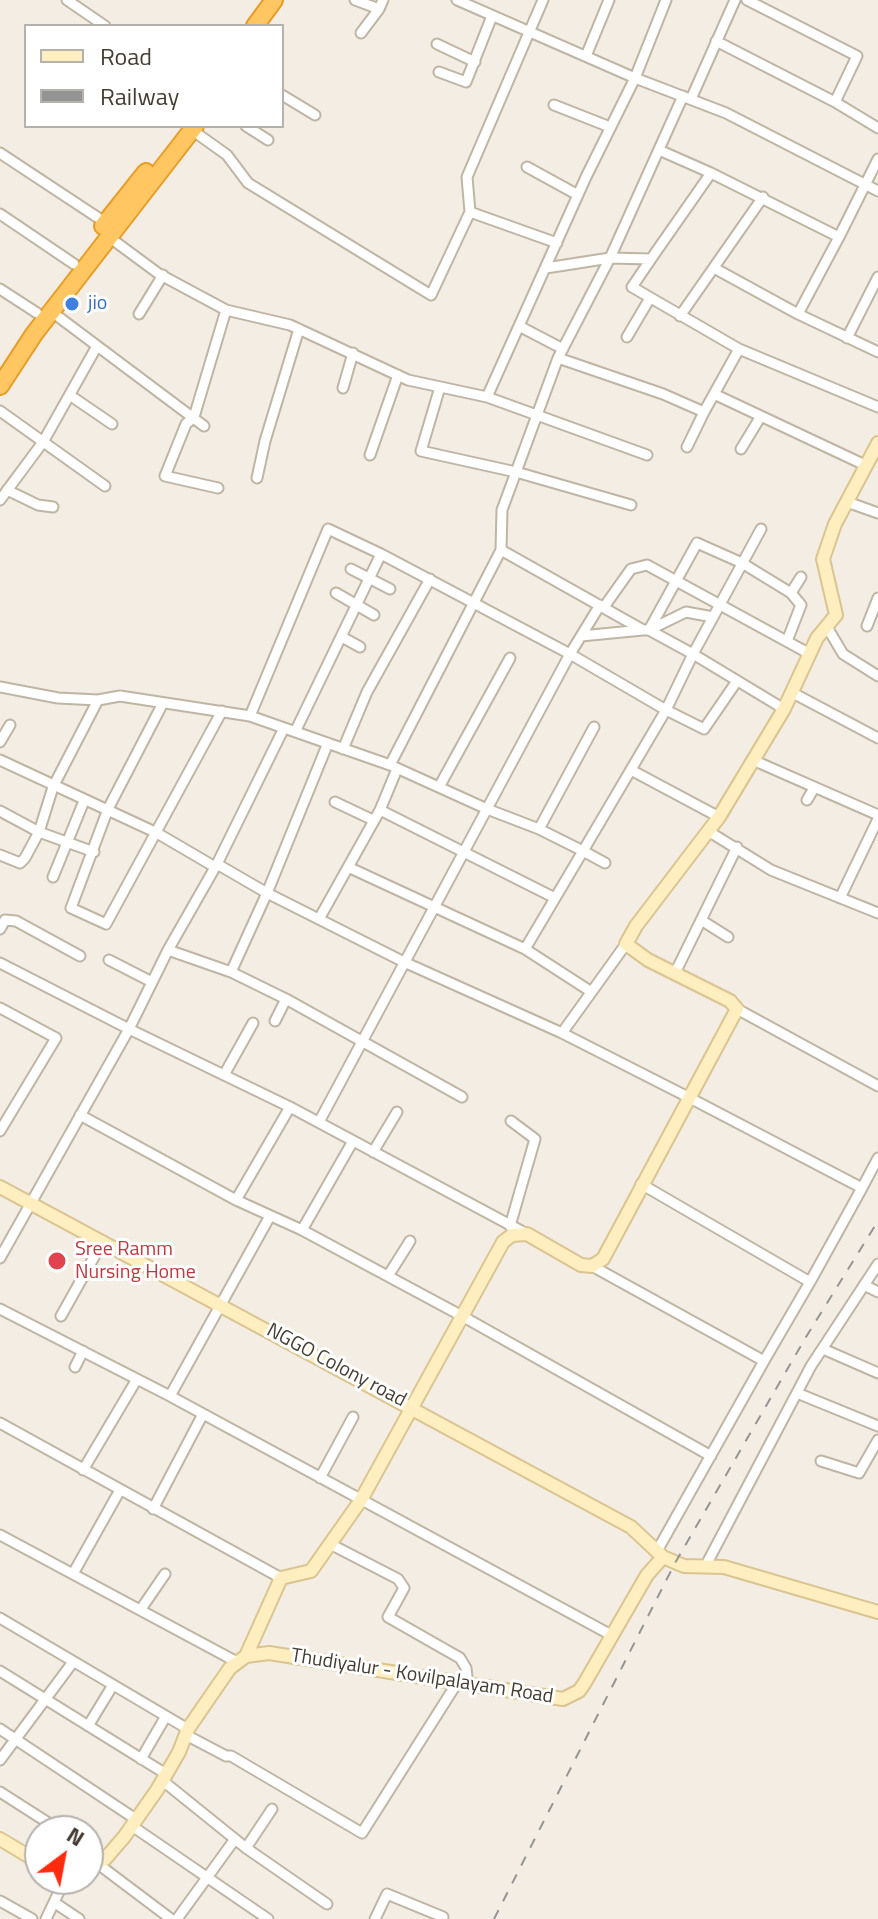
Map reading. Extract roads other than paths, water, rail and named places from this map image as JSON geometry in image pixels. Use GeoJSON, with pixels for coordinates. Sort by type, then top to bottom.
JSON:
{"type":"FeatureCollection","features":[{"type":"Feature","properties":{"kind":"highway"},"geometry":{"type":"LineString","coordinates":[[256,24],[274,0]]}},
{"type":"Feature","properties":{"kind":"highway"},"geometry":{"type":"LineString","coordinates":[[269,24],[286,0]]}},
{"type":"Feature","properties":{"kind":"highway"},"geometry":{"type":"LineString","coordinates":[[0,366],[30,332],[188,128]]}},
{"type":"Feature","properties":{"kind":"highway"},"geometry":{"type":"LineString","coordinates":[[44,313],[74,264],[107,230]]}},
{"type":"Feature","properties":{"kind":"highway"},"geometry":{"type":"LineString","coordinates":[[0,386],[30,332]]}},
{"type":"Feature","properties":{"kind":"street"},"geometry":{"type":"LineString","coordinates":[[67,0],[102,24]]}},
{"type":"Feature","properties":{"kind":"street"},"geometry":{"type":"LineString","coordinates":[[355,0],[381,5],[361,33]]}},
{"type":"Feature","properties":{"kind":"street"},"geometry":{"type":"LineString","coordinates":[[457,0],[635,78],[726,113],[878,191]]}},
{"type":"Feature","properties":{"kind":"street"},"geometry":{"type":"LineString","coordinates":[[190,128],[227,155],[248,183],[431,295],[470,212],[467,177],[543,0]]}},
{"type":"Feature","properties":{"kind":"street"},"geometry":{"type":"LineString","coordinates":[[586,56],[609,0]]}},
{"type":"Feature","properties":{"kind":"street"},"geometry":{"type":"LineString","coordinates":[[487,397],[578,195],[635,78],[666,0]]}},
{"type":"Feature","properties":{"kind":"street"},"geometry":{"type":"LineString","coordinates":[[319,919],[380,810],[394,767],[501,550],[502,510],[560,353],[610,258],[659,150],[735,0]]}},
{"type":"Feature","properties":{"kind":"street"},"geometry":{"type":"LineString","coordinates":[[747,0],[857,56],[835,102]]}},
{"type":"Feature","properties":{"kind":"street"},"geometry":{"type":"LineString","coordinates":[[439,72],[466,82],[492,16]]}},
{"type":"Feature","properties":{"kind":"street"},"geometry":{"type":"LineString","coordinates":[[716,41],[835,102],[878,128]]}},
{"type":"Feature","properties":{"kind":"street"},"geometry":{"type":"LineString","coordinates":[[437,44],[475,62]]}},
{"type":"Feature","properties":{"kind":"street"},"geometry":{"type":"LineString","coordinates":[[284,96],[315,115]]}},
{"type":"Feature","properties":{"kind":"street"},"geometry":{"type":"LineString","coordinates":[[554,105],[610,127]]}},
{"type":"Feature","properties":{"kind":"street"},"geometry":{"type":"LineString","coordinates":[[249,128],[268,140]]}},
{"type":"Feature","properties":{"kind":"street"},"geometry":{"type":"LineString","coordinates":[[659,150],[763,197],[839,237]]}},
{"type":"Feature","properties":{"kind":"street"},"geometry":{"type":"LineString","coordinates":[[0,153],[107,230],[163,275],[226,310],[299,329],[408,380],[487,397],[647,455]]}},
{"type":"Feature","properties":{"kind":"street"},"geometry":{"type":"LineString","coordinates":[[798,314],[878,159]]}},
{"type":"Feature","properties":{"kind":"street"},"geometry":{"type":"LineString","coordinates":[[527,167],[578,195]]}},
{"type":"Feature","properties":{"kind":"street"},"geometry":{"type":"LineString","coordinates":[[711,173],[632,287],[739,349],[878,407]]}},
{"type":"Feature","properties":{"kind":"street"},"geometry":{"type":"LineString","coordinates":[[680,316],[763,197]]}},
{"type":"Feature","properties":{"kind":"street"},"geometry":{"type":"LineString","coordinates":[[470,212],[557,243]]}},
{"type":"Feature","properties":{"kind":"street"},"geometry":{"type":"LineString","coordinates":[[0,214],[74,264]]}},
{"type":"Feature","properties":{"kind":"street"},"geometry":{"type":"LineString","coordinates":[[546,268],[610,258],[651,259]]}},
{"type":"Feature","properties":{"kind":"street"},"geometry":{"type":"LineString","coordinates":[[714,268],[798,314],[878,352]]}},
{"type":"Feature","properties":{"kind":"street"},"geometry":{"type":"LineString","coordinates":[[139,314],[163,275]]}},
{"type":"Feature","properties":{"kind":"street"},"geometry":{"type":"LineString","coordinates":[[847,338],[878,277]]}},
{"type":"Feature","properties":{"kind":"street"},"geometry":{"type":"LineString","coordinates":[[0,289],[97,346],[204,426]]}},
{"type":"Feature","properties":{"kind":"street"},"geometry":{"type":"LineString","coordinates":[[627,337],[650,298]]}},
{"type":"Feature","properties":{"kind":"street"},"geometry":{"type":"LineString","coordinates":[[218,488],[162,480],[186,424],[194,417],[226,310]]}},
{"type":"Feature","properties":{"kind":"street"},"geometry":{"type":"LineString","coordinates":[[519,326],[560,353],[704,412]]}},
{"type":"Feature","properties":{"kind":"street"},"geometry":{"type":"LineString","coordinates":[[257,478],[269,426],[299,329]]}},
{"type":"Feature","properties":{"kind":"street"},"geometry":{"type":"LineString","coordinates":[[0,500],[43,442],[97,346]]}},
{"type":"Feature","properties":{"kind":"street"},"geometry":{"type":"LineString","coordinates":[[687,447],[739,349]]}},
{"type":"Feature","properties":{"kind":"street"},"geometry":{"type":"LineString","coordinates":[[343,388],[353,353]]}},
{"type":"Feature","properties":{"kind":"street"},"geometry":{"type":"LineString","coordinates":[[370,455],[398,375]]}},
{"type":"Feature","properties":{"kind":"street"},"geometry":{"type":"LineString","coordinates":[[440,387],[421,451],[516,472],[631,505]]}},
{"type":"Feature","properties":{"kind":"street"},"geometry":{"type":"LineString","coordinates":[[714,394],[867,466]]}},
{"type":"Feature","properties":{"kind":"street"},"geometry":{"type":"LineString","coordinates":[[71,396],[112,424]]}},
{"type":"Feature","properties":{"kind":"street"},"geometry":{"type":"LineString","coordinates":[[0,411],[105,486]]}},
{"type":"Feature","properties":{"kind":"street"},"geometry":{"type":"LineString","coordinates":[[741,449],[761,416]]}},
{"type":"Feature","properties":{"kind":"street"},"geometry":{"type":"LineString","coordinates":[[562,1033],[636,926],[719,817],[784,709],[817,638],[836,615],[823,559],[835,524],[878,443]]}},
{"type":"Feature","properties":{"kind":"street"},"geometry":{"type":"LineString","coordinates":[[7,490],[38,505],[53,507]]}},
{"type":"Feature","properties":{"kind":"street"},"geometry":{"type":"LineString","coordinates":[[847,502],[878,513]]}},
{"type":"Feature","properties":{"kind":"street"},"geometry":{"type":"LineString","coordinates":[[250,716],[328,529],[430,579],[704,729],[737,681]]}},
{"type":"Feature","properties":{"kind":"street"},"geometry":{"type":"LineString","coordinates":[[525,949],[666,710],[761,529]]}},
{"type":"Feature","properties":{"kind":"street"},"geometry":{"type":"LineString","coordinates":[[646,630],[697,543],[742,563],[791,593],[801,605],[787,641]]}},
{"type":"Feature","properties":{"kind":"street"},"geometry":{"type":"LineString","coordinates":[[501,550],[693,654],[784,709]]}},
{"type":"Feature","properties":{"kind":"street"},"geometry":{"type":"LineString","coordinates":[[295,732],[381,554]]}},
{"type":"Feature","properties":{"kind":"street"},"geometry":{"type":"LineString","coordinates":[[319,1122],[570,654],[631,569],[647,565],[810,654]]}},
{"type":"Feature","properties":{"kind":"street"},"geometry":{"type":"LineString","coordinates":[[351,569],[390,589]]}},
{"type":"Feature","properties":{"kind":"street"},"geometry":{"type":"LineString","coordinates":[[791,593],[801,577]]}},
{"type":"Feature","properties":{"kind":"street"},"geometry":{"type":"LineString","coordinates":[[343,749],[367,692],[430,579]]}},
{"type":"Feature","properties":{"kind":"street"},"geometry":{"type":"LineString","coordinates":[[668,621],[676,583]]}},
{"type":"Feature","properties":{"kind":"street"},"geometry":{"type":"LineString","coordinates":[[336,593],[374,615]]}},
{"type":"Feature","properties":{"kind":"street"},"geometry":{"type":"LineString","coordinates":[[867,626],[878,598]]}},
{"type":"Feature","properties":{"kind":"street"},"geometry":{"type":"LineString","coordinates":[[581,636],[646,630],[686,612],[713,617]]}},
{"type":"Feature","properties":{"kind":"street"},"geometry":{"type":"LineString","coordinates":[[827,627],[843,654],[878,676]]}},
{"type":"Feature","properties":{"kind":"street"},"geometry":{"type":"LineString","coordinates":[[342,637],[360,647]]}},
{"type":"Feature","properties":{"kind":"street"},"geometry":{"type":"LineString","coordinates":[[439,787],[510,658]]}},
{"type":"Feature","properties":{"kind":"street"},"geometry":{"type":"LineString","coordinates":[[0,687],[58,698],[98,700],[120,696],[250,716],[394,767],[539,829],[605,863]]}},
{"type":"Feature","properties":{"kind":"street"},"geometry":{"type":"LineString","coordinates":[[791,692],[878,738]]}},
{"type":"Feature","properties":{"kind":"street"},"geometry":{"type":"LineString","coordinates":[[0,855],[20,863],[25,858],[39,832],[53,787],[98,700]]}},
{"type":"Feature","properties":{"kind":"street"},"geometry":{"type":"LineString","coordinates":[[163,703],[108,809],[71,908],[106,924],[222,711]]}},
{"type":"Feature","properties":{"kind":"street"},"geometry":{"type":"LineString","coordinates":[[0,742],[10,725]]}},
{"type":"Feature","properties":{"kind":"street"},"geometry":{"type":"LineString","coordinates":[[539,829],[594,727]]}},
{"type":"Feature","properties":{"kind":"street"},"geometry":{"type":"LineString","coordinates":[[0,1258],[129,1029],[284,728]]}},
{"type":"Feature","properties":{"kind":"street"},"geometry":{"type":"LineString","coordinates":[[231,972],[328,743]]}},
{"type":"Feature","properties":{"kind":"street"},"geometry":{"type":"LineString","coordinates":[[0,760],[157,833],[404,962],[562,1033],[862,1188]]}},
{"type":"Feature","properties":{"kind":"street"},"geometry":{"type":"LineString","coordinates":[[755,761],[878,817],[840,898]]}},
{"type":"Feature","properties":{"kind":"street"},"geometry":{"type":"LineString","coordinates":[[631,770],[719,817]]}},
{"type":"Feature","properties":{"kind":"street"},"geometry":{"type":"LineString","coordinates":[[807,800],[814,788]]}},
{"type":"Feature","properties":{"kind":"street"},"geometry":{"type":"LineString","coordinates":[[53,877],[84,801]]}},
{"type":"Feature","properties":{"kind":"street"},"geometry":{"type":"LineString","coordinates":[[335,802],[373,820]]}},
{"type":"Feature","properties":{"kind":"street"},"geometry":{"type":"LineString","coordinates":[[380,810],[555,898]]}},
{"type":"Feature","properties":{"kind":"street"},"geometry":{"type":"LineString","coordinates":[[0,811],[39,832],[94,852]]}},
{"type":"Feature","properties":{"kind":"street"},"geometry":{"type":"LineString","coordinates":[[708,831],[771,870],[878,913]]}},
{"type":"Feature","properties":{"kind":"street"},"geometry":{"type":"LineString","coordinates":[[675,973],[737,847]]}},
{"type":"Feature","properties":{"kind":"street"},"geometry":{"type":"LineString","coordinates":[[348,867],[525,949],[590,991]]}},
{"type":"Feature","properties":{"kind":"street"},"geometry":{"type":"LineString","coordinates":[[0,929],[5,920],[16,921],[80,956]]}},
{"type":"Feature","properties":{"kind":"street"},"geometry":{"type":"LineString","coordinates":[[701,920],[728,937]]}},
{"type":"Feature","properties":{"kind":"street"},"geometry":{"type":"LineString","coordinates":[[626,944],[648,960],[730,1001],[737,1009],[878,1086]]}},
{"type":"Feature","properties":{"kind":"street"},"geometry":{"type":"LineString","coordinates":[[168,950],[231,972],[286,999],[462,1097]]}},
{"type":"Feature","properties":{"kind":"street"},"geometry":{"type":"LineString","coordinates":[[109,960],[152,982]]}},
{"type":"Feature","properties":{"kind":"street"},"geometry":{"type":"LineString","coordinates":[[0,963],[319,1122],[764,1361]]}},
{"type":"Feature","properties":{"kind":"street"},"geometry":{"type":"LineString","coordinates":[[275,1021],[286,999]]}},
{"type":"Feature","properties":{"kind":"street"},"geometry":{"type":"LineString","coordinates":[[0,1008],[56,1038],[0,1131]]}},
{"type":"Feature","properties":{"kind":"street"},"geometry":{"type":"LineString","coordinates":[[592,1266],[603,1259],[737,1009]]}},
{"type":"Feature","properties":{"kind":"street"},"geometry":{"type":"LineString","coordinates":[[224,1075],[253,1023]]}},
{"type":"Feature","properties":{"kind":"street"},"geometry":{"type":"LineString","coordinates":[[236,1200],[290,1107]]}},
{"type":"Feature","properties":{"kind":"street"},"geometry":{"type":"LineString","coordinates":[[373,1152],[397,1112]]}},
{"type":"Feature","properties":{"kind":"street"},"geometry":{"type":"LineString","coordinates":[[80,1115],[236,1200],[302,1230],[388,1276],[711,1456]]}},
{"type":"Feature","properties":{"kind":"street"},"geometry":{"type":"LineString","coordinates":[[510,1226],[535,1139],[511,1121]]}},
{"type":"Feature","properties":{"kind":"street"},"geometry":{"type":"LineString","coordinates":[[302,1230],[353,1141]]}},
{"type":"Feature","properties":{"kind":"street"},"geometry":{"type":"LineString","coordinates":[[878,1158],[711,1456],[660,1554],[684,1566],[724,1567],[878,1612]]}},
{"type":"Feature","properties":{"kind":"street"},"geometry":{"type":"LineString","coordinates":[[641,1184],[810,1282]]}},
{"type":"Feature","properties":{"kind":"street","name":"NGGO Colony road"},"geometry":{"type":"LineString","coordinates":[[0,1187],[631,1527],[660,1554]]}},
{"type":"Feature","properties":{"kind":"street"},"geometry":{"type":"LineString","coordinates":[[170,1396],[270,1216]]}},
{"type":"Feature","properties":{"kind":"street"},"geometry":{"type":"LineString","coordinates":[[0,1423],[281,1578],[311,1571],[361,1500],[503,1242],[512,1235],[527,1234]]}},
{"type":"Feature","properties":{"kind":"street"},"geometry":{"type":"LineString","coordinates":[[61,1316],[103,1241]]}},
{"type":"Feature","properties":{"kind":"street"},"geometry":{"type":"LineString","coordinates":[[388,1276],[410,1241]]}},
{"type":"Feature","properties":{"kind":"street"},"geometry":{"type":"LineString","coordinates":[[706,1565],[797,1393],[878,1264]]}},
{"type":"Feature","properties":{"kind":"street"},"geometry":{"type":"LineString","coordinates":[[864,1285],[878,1292]]}},
{"type":"Feature","properties":{"kind":"street"},"geometry":{"type":"LineString","coordinates":[[0,1309],[170,1396],[613,1636]]}},
{"type":"Feature","properties":{"kind":"street"},"geometry":{"type":"LineString","coordinates":[[823,1349],[878,1373]]}},
{"type":"Feature","properties":{"kind":"street"},"geometry":{"type":"LineString","coordinates":[[75,1367],[83,1351]]}},
{"type":"Feature","properties":{"kind":"street"},"geometry":{"type":"LineString","coordinates":[[83,1470],[137,1379]]}},
{"type":"Feature","properties":{"kind":"street"},"geometry":{"type":"LineString","coordinates":[[797,1393],[878,1426]]}},
{"type":"Feature","properties":{"kind":"street"},"geometry":{"type":"LineString","coordinates":[[153,1509],[203,1414]]}},
{"type":"Feature","properties":{"kind":"street"},"geometry":{"type":"LineString","coordinates":[[320,1478],[353,1417]]}},
{"type":"Feature","properties":{"kind":"street"},"geometry":{"type":"LineString","coordinates":[[821,1461],[859,1473],[878,1440]]}},
{"type":"Feature","properties":{"kind":"street"},"geometry":{"type":"LineString","coordinates":[[74,1572],[120,1490]]}},
{"type":"Feature","properties":{"kind":"street"},"geometry":{"type":"LineString","coordinates":[[0,1535],[241,1659]]}},
{"type":"Feature","properties":{"kind":"street"},"geometry":{"type":"LineString","coordinates":[[0,1618],[166,1716],[226,1756],[231,1756],[362,1833],[462,1684],[466,1668],[460,1658],[388,1617],[404,1588],[398,1579],[332,1545]]}},
{"type":"Feature","properties":{"kind":"street","name":"Thudiyalur - Kovilpalayam Road"},"geometry":{"type":"LineString","coordinates":[[241,1659],[269,1653],[557,1699],[570,1697],[584,1684],[660,1554]]}},
{"type":"Feature","properties":{"kind":"street"},"geometry":{"type":"LineString","coordinates":[[141,1609],[165,1574]]}},
{"type":"Feature","properties":{"kind":"street"},"geometry":{"type":"LineString","coordinates":[[104,1855],[134,1823],[164,1778],[187,1732],[241,1659],[281,1578]]}},
{"type":"Feature","properties":{"kind":"street"},"geometry":{"type":"LineString","coordinates":[[0,1760],[73,1662]]}},
{"type":"Feature","properties":{"kind":"street"},"geometry":{"type":"LineString","coordinates":[[0,1671],[141,1759],[246,1848],[327,1904]]}},
{"type":"Feature","properties":{"kind":"street"},"geometry":{"type":"LineString","coordinates":[[88,1726],[113,1685]]}},
{"type":"Feature","properties":{"kind":"street"},"geometry":{"type":"LineString","coordinates":[[141,1759],[166,1716]]}},
{"type":"Feature","properties":{"kind":"street"},"geometry":{"type":"LineString","coordinates":[[0,1729],[268,1919]]}},
{"type":"Feature","properties":{"kind":"street"},"geometry":{"type":"LineString","coordinates":[[0,1792],[36,1815]]}},
{"type":"Feature","properties":{"kind":"street"},"geometry":{"type":"LineString","coordinates":[[246,1848],[272,1809]]}},
{"type":"Feature","properties":{"kind":"street"},"geometry":{"type":"LineString","coordinates":[[0,1839],[24,1853]]}},
{"type":"Feature","properties":{"kind":"street"},"geometry":{"type":"LineString","coordinates":[[177,1919],[235,1839]]}},
{"type":"Feature","properties":{"kind":"street"},"geometry":{"type":"LineString","coordinates":[[104,1868],[171,1919]]}},
{"type":"Feature","properties":{"kind":"street"},"geometry":{"type":"LineString","coordinates":[[375,1919],[387,1894],[442,1919]]}},
{"type":"Feature","properties":{"kind":"street"},"geometry":{"type":"LineString","coordinates":[[46,1919],[58,1895]]}},
{"type":"Feature","properties":{"kind":"street"},"geometry":{"type":"LineString","coordinates":[[0,1901],[32,1919]]}},
{"type":"Feature","properties":{"kind":"street"},"geometry":{"type":"LineString","coordinates":[[55,1903],[79,1919]]}},
{"type":"Feature","properties":{"kind":"railway"},"geometry":{"type":"LineString","coordinates":[[494,1919],[675,1563],[806,1337],[878,1221]]}},
{"type":"Feature","properties":{"kind":"place","name":"jio"},"geometry":{"type":"Point","coordinates":[72,304]}},
{"type":"Feature","properties":{"kind":"place","name":"Sree Ramm Nursing Home"},"geometry":{"type":"Point","coordinates":[57,1261]}}]}
